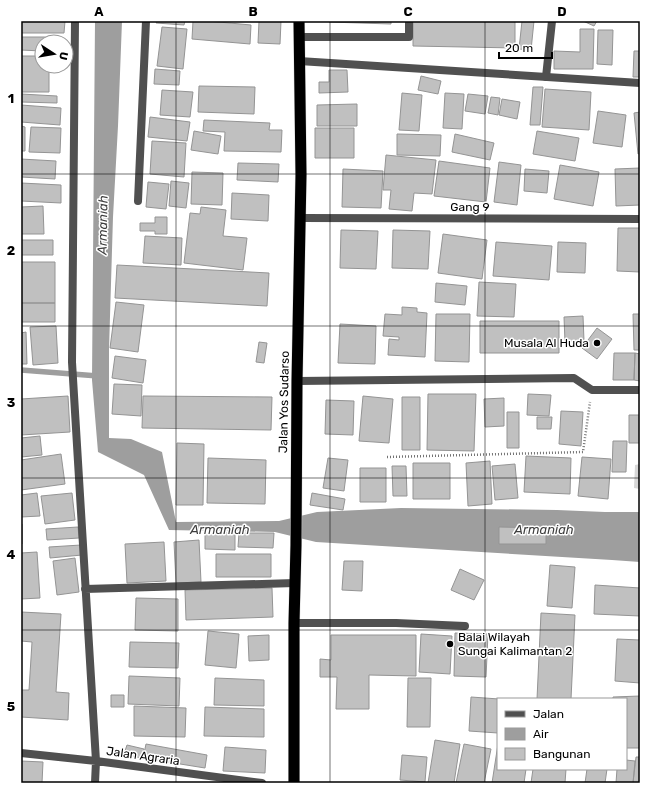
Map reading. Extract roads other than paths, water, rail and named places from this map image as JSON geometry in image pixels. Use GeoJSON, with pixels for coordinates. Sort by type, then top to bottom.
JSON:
{"type":"FeatureCollection","features":[{"type":"Feature","properties":{"kind":"highway","name":"Jalan Yos Sudarso"},"geometry":{"type":"LineString","coordinates":[[294,783],[294,623],[301,175],[299,21]]}},
{"type":"Feature","properties":{"kind":"street"},"geometry":{"type":"LineString","coordinates":[[75,21],[72,362],[96,762],[95,783]]}},
{"type":"Feature","properties":{"kind":"street"},"geometry":{"type":"LineString","coordinates":[[138,201],[146,21]]}},
{"type":"Feature","properties":{"kind":"street"},"geometry":{"type":"LineString","coordinates":[[299,37],[409,36],[409,21]]}},
{"type":"Feature","properties":{"kind":"street"},"geometry":{"type":"LineString","coordinates":[[546,77],[552,21]]}},
{"type":"Feature","properties":{"kind":"street"},"geometry":{"type":"LineString","coordinates":[[299,61],[640,83]]}},
{"type":"Feature","properties":{"kind":"street","name":"Gang 9"},"geometry":{"type":"LineString","coordinates":[[300,218],[640,219]]}},
{"type":"Feature","properties":{"kind":"street"},"geometry":{"type":"LineString","coordinates":[[297,381],[574,378],[592,390],[640,390]]}},
{"type":"Feature","properties":{"kind":"street"},"geometry":{"type":"LineString","coordinates":[[85,589],[295,582]]}},
{"type":"Feature","properties":{"kind":"street"},"geometry":{"type":"LineString","coordinates":[[294,623],[396,623],[465,626]]}},
{"type":"Feature","properties":{"kind":"street","name":"Jalan Agraria"},"geometry":{"type":"LineString","coordinates":[[21,753],[262,783]]}},
{"type":"Feature","properties":{"kind":"water","name":"Armaniah"},"geometry":{"type":"Polygon","coordinates":[[[95,21],[122,21],[113,217],[109,350],[109,438],[131,439],[162,452],[176,522],[279,521],[317,512],[401,508],[640,512],[640,562],[316,542],[275,532],[169,530],[144,475],[98,452],[92,380],[95,21]]]}},
{"type":"Feature","properties":{"kind":"waterway"},"geometry":{"type":"LineString","coordinates":[[21,370],[98,376]]}},
{"type":"Feature","properties":{"kind":"place","name":"Musala Al Huda"},"geometry":{"type":"Point","coordinates":[597,343]}},
{"type":"Feature","properties":{"kind":"place","name":"Balai Wilayah Sungai Kalimantan 2"},"geometry":{"type":"Point","coordinates":[450,644]}}]}
